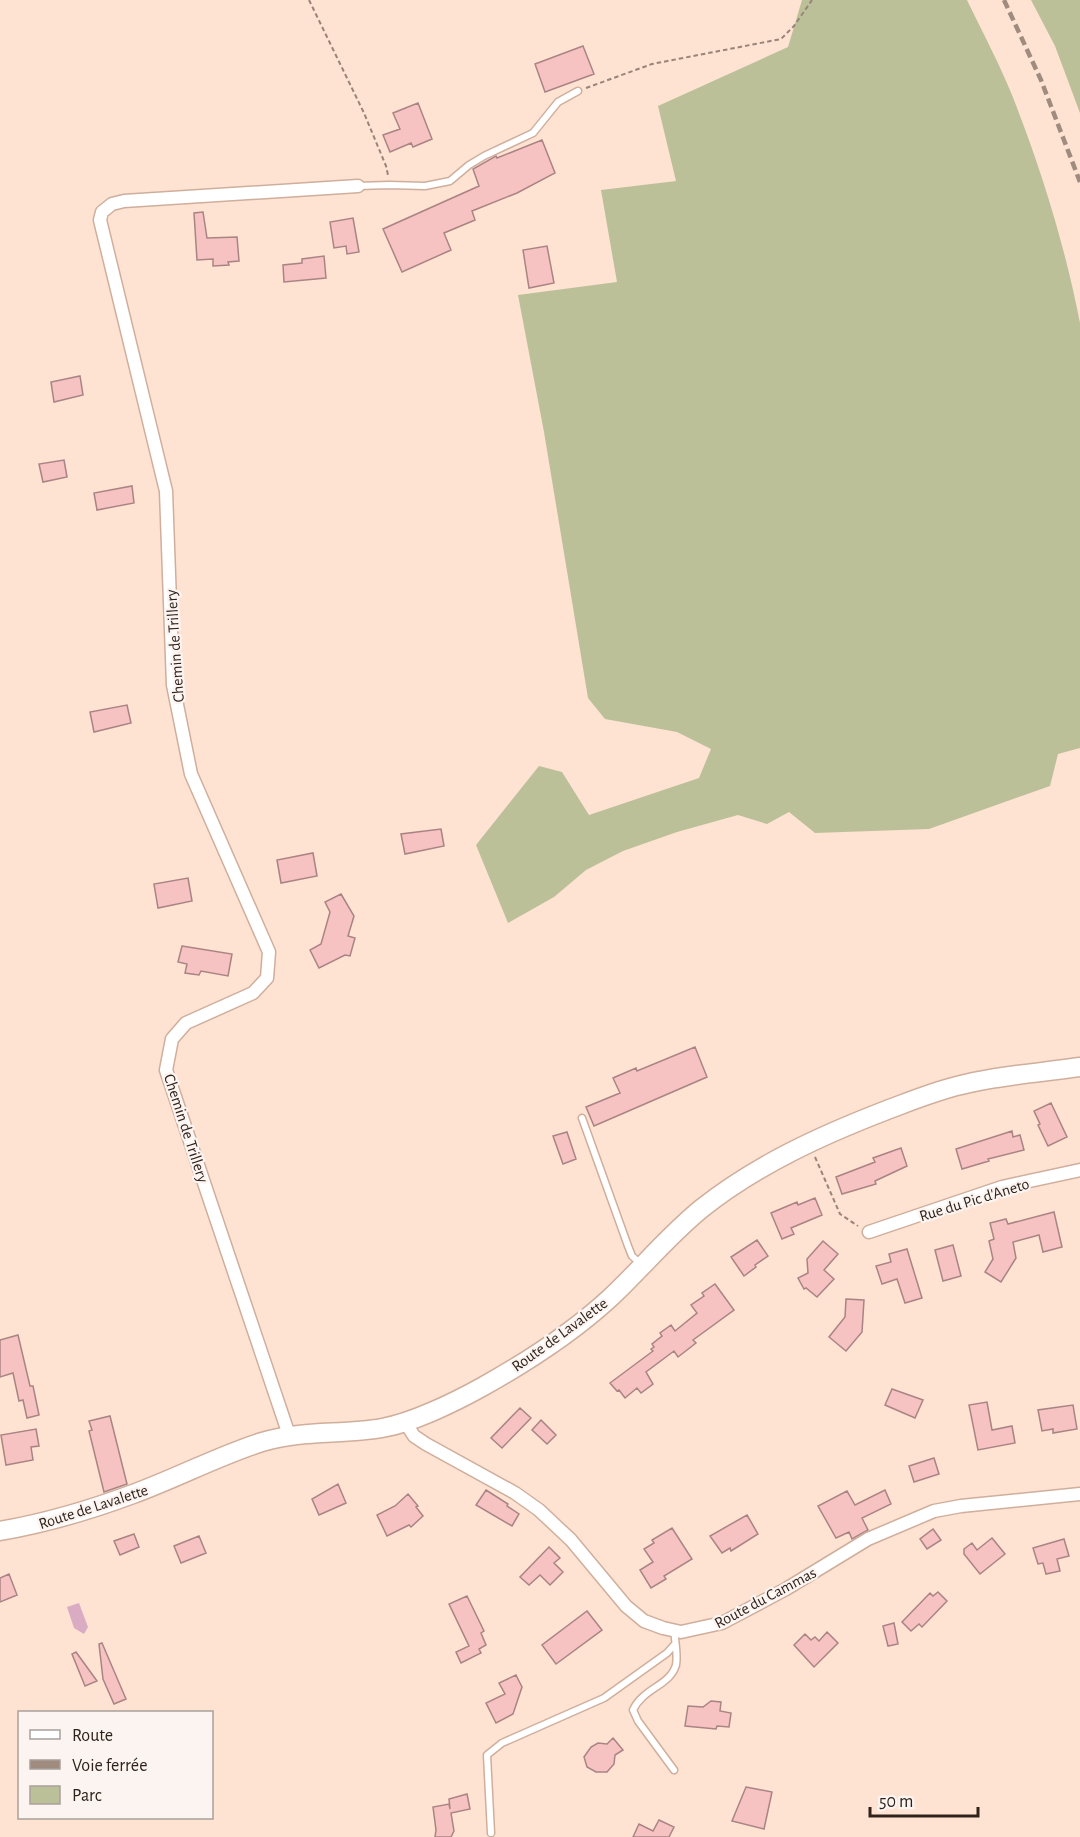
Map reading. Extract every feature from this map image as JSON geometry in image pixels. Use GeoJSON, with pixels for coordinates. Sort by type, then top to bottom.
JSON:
{"type":"FeatureCollection","features":[{"type":"Feature","properties":{"kind":"street","name":"Chemin de Trillery"},"geometry":{"type":"LineString","coordinates":[[289,1435],[166,1070],[172,1039],[186,1023],[253,993],[267,978],[269,952],[191,774],[173,685],[166,491],[100,220],[102,212],[112,204],[124,201],[358,186]]}},
{"type":"Feature","properties":{"kind":"street","name":"Route de Lavalette"},"geometry":{"type":"LineString","coordinates":[[0,1532],[71,1516],[134,1494],[252,1446],[289,1435],[382,1428],[405,1422],[480,1388],[528,1360],[598,1308],[671,1235],[702,1208],[735,1185],[809,1143],[859,1120],[959,1085],[996,1077],[1080,1067]]}},
{"type":"Feature","properties":{"kind":"street","name":"Rue du Pic d'Aneto"},"geometry":{"type":"LineString","coordinates":[[869,1232],[1002,1187],[1080,1170]]}},
{"type":"Feature","properties":{"kind":"street","name":"Route du Cammas"},"geometry":{"type":"LineString","coordinates":[[405,1422],[414,1436],[426,1444],[515,1493],[539,1510],[571,1540],[626,1606],[644,1621],[674,1630],[690,1630],[722,1623],[786,1589],[868,1539],[934,1511],[961,1506],[1080,1494]]}},
{"type":"Feature","properties":{"kind":"lane"},"geometry":{"type":"LineString","coordinates":[[358,186],[425,186],[450,181],[484,156],[533,133],[558,102],[578,91]]}},
{"type":"Feature","properties":{"kind":"lane"},"geometry":{"type":"LineString","coordinates":[[582,1118],[632,1256],[642,1265]]}},
{"type":"Feature","properties":{"kind":"lane"},"geometry":{"type":"LineString","coordinates":[[674,1630],[676,1663],[671,1674],[642,1696],[633,1710],[638,1721],[674,1770]]}},
{"type":"Feature","properties":{"kind":"lane"},"geometry":{"type":"LineString","coordinates":[[491,1833],[487,1755],[502,1743],[604,1698],[667,1653],[675,1644]]}},
{"type":"Feature","properties":{"kind":"path"},"geometry":{"type":"LineString","coordinates":[[309,0],[364,113],[386,166],[389,185]]}},
{"type":"Feature","properties":{"kind":"path"},"geometry":{"type":"LineString","coordinates":[[578,91],[652,64],[781,39],[794,26],[812,0]]}},
{"type":"Feature","properties":{"kind":"path"},"geometry":{"type":"LineString","coordinates":[[809,1143],[840,1214],[869,1232]]}},
{"type":"Feature","properties":{"kind":"green space"},"geometry":{"type":"Polygon","coordinates":[[[802,0],[967,0],[1002,71],[1023,123],[1060,236],[1080,323],[1080,748],[1058,754],[1050,786],[929,829],[815,833],[789,812],[767,824],[738,815],[677,832],[623,851],[586,870],[554,897],[508,923],[476,845],[539,766],[562,772],[589,815],[699,778],[711,749],[677,732],[605,719],[588,698],[544,432],[518,295],[617,282],[601,190],[676,181],[658,106],[788,47],[802,0]]]}},
{"type":"Feature","properties":{"kind":"green space"},"geometry":{"type":"Polygon","coordinates":[[[1031,0],[1080,0],[1080,113],[1055,46],[1031,0]]]}},
{"type":"Feature","properties":{"kind":"shaded area"},"geometry":{"type":"Polygon","coordinates":[[[79,1603],[88,1627],[84,1634],[74,1628],[67,1607],[79,1603]]]}},
{"type":"Feature","properties":{"kind":"building"},"geometry":{"type":"Polygon","coordinates":[[[583,46],[594,74],[545,92],[535,64],[583,46]]]}},
{"type":"Feature","properties":{"kind":"building"},"geometry":{"type":"Polygon","coordinates":[[[418,103],[432,139],[413,147],[411,143],[390,152],[383,135],[400,129],[393,113],[418,103]]]}},
{"type":"Feature","properties":{"kind":"building"},"geometry":{"type":"Polygon","coordinates":[[[542,140],[555,173],[517,193],[472,211],[475,220],[444,233],[451,250],[402,272],[383,229],[479,186],[473,169],[496,156],[497,158],[542,140]]]}},
{"type":"Feature","properties":{"kind":"building"},"geometry":{"type":"Polygon","coordinates":[[[203,212],[207,238],[237,237],[239,261],[228,262],[229,265],[213,266],[213,259],[197,260],[194,213],[203,212]]]}},
{"type":"Feature","properties":{"kind":"building"},"geometry":{"type":"Polygon","coordinates":[[[353,218],[359,252],[347,254],[346,246],[334,248],[330,222],[353,218]]]}},
{"type":"Feature","properties":{"kind":"building"},"geometry":{"type":"Polygon","coordinates":[[[547,246],[554,283],[529,288],[523,250],[547,246]]]}},
{"type":"Feature","properties":{"kind":"building"},"geometry":{"type":"Polygon","coordinates":[[[324,256],[326,278],[284,282],[283,265],[302,263],[302,259],[324,256]]]}},
{"type":"Feature","properties":{"kind":"building"},"geometry":{"type":"Polygon","coordinates":[[[80,376],[83,395],[54,402],[51,382],[80,376]]]}},
{"type":"Feature","properties":{"kind":"building"},"geometry":{"type":"Polygon","coordinates":[[[64,460],[67,477],[43,482],[39,464],[64,460]]]}},
{"type":"Feature","properties":{"kind":"building"},"geometry":{"type":"Polygon","coordinates":[[[132,486],[134,503],[97,510],[94,493],[132,486]]]}},
{"type":"Feature","properties":{"kind":"building"},"geometry":{"type":"Polygon","coordinates":[[[127,705],[131,723],[94,732],[90,712],[127,705]]]}},
{"type":"Feature","properties":{"kind":"building"},"geometry":{"type":"Polygon","coordinates":[[[441,829],[444,846],[405,854],[401,834],[441,829]]]}},
{"type":"Feature","properties":{"kind":"building"},"geometry":{"type":"Polygon","coordinates":[[[313,853],[317,876],[281,883],[277,860],[313,853]]]}},
{"type":"Feature","properties":{"kind":"building"},"geometry":{"type":"Polygon","coordinates":[[[188,878],[192,901],[158,908],[154,884],[188,878]]]}},
{"type":"Feature","properties":{"kind":"building"},"geometry":{"type":"Polygon","coordinates":[[[341,894],[354,916],[348,936],[355,938],[350,956],[345,955],[319,968],[310,950],[321,944],[330,912],[325,902],[341,894]]]}},
{"type":"Feature","properties":{"kind":"building"},"geometry":{"type":"Polygon","coordinates":[[[182,946],[232,954],[228,976],[201,971],[199,975],[185,973],[187,964],[178,962],[182,946]]]}},
{"type":"Feature","properties":{"kind":"building"},"geometry":{"type":"Polygon","coordinates":[[[695,1047],[707,1077],[594,1126],[586,1107],[620,1093],[613,1078],[636,1068],[637,1071],[695,1047]]]}},
{"type":"Feature","properties":{"kind":"building"},"geometry":{"type":"Polygon","coordinates":[[[1051,1103],[1067,1137],[1048,1146],[1034,1111],[1051,1103]]]}},
{"type":"Feature","properties":{"kind":"building"},"geometry":{"type":"Polygon","coordinates":[[[1012,1131],[1013,1137],[1020,1135],[1024,1150],[988,1159],[989,1161],[962,1169],[956,1149],[1012,1131]]]}},
{"type":"Feature","properties":{"kind":"building"},"geometry":{"type":"Polygon","coordinates":[[[567,1132],[576,1159],[563,1164],[553,1136],[567,1132]]]}},
{"type":"Feature","properties":{"kind":"building"},"geometry":{"type":"Polygon","coordinates":[[[901,1148],[907,1166],[875,1181],[876,1184],[842,1194],[836,1177],[875,1162],[873,1158],[901,1148]]]}},
{"type":"Feature","properties":{"kind":"building"},"geometry":{"type":"Polygon","coordinates":[[[815,1198],[822,1215],[791,1228],[794,1234],[782,1239],[771,1213],[797,1202],[798,1205],[815,1198]]]}},
{"type":"Feature","properties":{"kind":"building"},"geometry":{"type":"Polygon","coordinates":[[[1054,1212],[1062,1247],[1043,1252],[1039,1235],[1013,1242],[1016,1258],[1001,1282],[985,1272],[993,1259],[989,1241],[994,1239],[990,1223],[1006,1219],[1008,1224],[1054,1212]]]}},
{"type":"Feature","properties":{"kind":"building"},"geometry":{"type":"Polygon","coordinates":[[[757,1240],[768,1256],[744,1276],[731,1257],[757,1240]]]}},
{"type":"Feature","properties":{"kind":"building"},"geometry":{"type":"Polygon","coordinates":[[[823,1241],[838,1254],[824,1270],[834,1279],[817,1297],[806,1288],[804,1289],[798,1278],[808,1273],[807,1259],[823,1241]]]}},
{"type":"Feature","properties":{"kind":"building"},"geometry":{"type":"Polygon","coordinates":[[[953,1245],[961,1276],[943,1281],[935,1250],[953,1245]]]}},
{"type":"Feature","properties":{"kind":"building"},"geometry":{"type":"Polygon","coordinates":[[[907,1249],[922,1298],[905,1303],[897,1279],[882,1284],[876,1266],[891,1262],[889,1254],[907,1249]]]}},
{"type":"Feature","properties":{"kind":"building"},"geometry":{"type":"Polygon","coordinates":[[[715,1284],[734,1310],[693,1340],[696,1343],[678,1357],[674,1351],[646,1372],[653,1384],[641,1393],[637,1388],[625,1398],[610,1383],[653,1351],[652,1344],[662,1336],[660,1333],[671,1325],[675,1331],[697,1313],[691,1305],[715,1284]]]}},
{"type":"Feature","properties":{"kind":"building"},"geometry":{"type":"Polygon","coordinates":[[[846,1299],[864,1300],[862,1332],[846,1351],[829,1337],[845,1317],[846,1299]]]}},
{"type":"Feature","properties":{"kind":"building"},"geometry":{"type":"Polygon","coordinates":[[[18,1335],[39,1415],[27,1418],[23,1400],[19,1401],[13,1373],[0,1377],[0,1340],[18,1335]]]}},
{"type":"Feature","properties":{"kind":"building"},"geometry":{"type":"Polygon","coordinates":[[[892,1389],[923,1400],[915,1418],[885,1405],[892,1389]]]}},
{"type":"Feature","properties":{"kind":"building"},"geometry":{"type":"Polygon","coordinates":[[[987,1402],[992,1430],[1012,1426],[1015,1443],[978,1450],[969,1405],[987,1402]]]}},
{"type":"Feature","properties":{"kind":"building"},"geometry":{"type":"Polygon","coordinates":[[[1073,1405],[1077,1429],[1053,1433],[1053,1429],[1042,1431],[1038,1410],[1073,1405]]]}},
{"type":"Feature","properties":{"kind":"building"},"geometry":{"type":"Polygon","coordinates":[[[520,1408],[531,1418],[502,1448],[491,1438],[520,1408]]]}},
{"type":"Feature","properties":{"kind":"building"},"geometry":{"type":"Polygon","coordinates":[[[110,1416],[127,1484],[104,1492],[89,1431],[92,1430],[89,1421],[110,1416]]]}},
{"type":"Feature","properties":{"kind":"building"},"geometry":{"type":"Polygon","coordinates":[[[541,1420],[556,1435],[547,1444],[532,1430],[541,1420]]]}},
{"type":"Feature","properties":{"kind":"building"},"geometry":{"type":"Polygon","coordinates":[[[36,1429],[39,1446],[31,1447],[33,1460],[6,1465],[1,1435],[36,1429]]]}},
{"type":"Feature","properties":{"kind":"building"},"geometry":{"type":"Polygon","coordinates":[[[934,1458],[939,1474],[914,1482],[909,1466],[934,1458]]]}},
{"type":"Feature","properties":{"kind":"building"},"geometry":{"type":"Polygon","coordinates":[[[338,1484],[346,1503],[319,1515],[312,1499],[338,1484]]]}},
{"type":"Feature","properties":{"kind":"building"},"geometry":{"type":"Polygon","coordinates":[[[486,1490],[519,1514],[512,1526],[476,1505],[486,1490]]]}},
{"type":"Feature","properties":{"kind":"building"},"geometry":{"type":"Polygon","coordinates":[[[885,1490],[891,1504],[862,1518],[868,1530],[852,1539],[849,1532],[836,1538],[818,1506],[847,1491],[855,1505],[885,1490]]]}},
{"type":"Feature","properties":{"kind":"building"},"geometry":{"type":"Polygon","coordinates":[[[408,1494],[423,1516],[411,1527],[409,1525],[387,1536],[377,1515],[395,1506],[408,1494]]]}},
{"type":"Feature","properties":{"kind":"building"},"geometry":{"type":"Polygon","coordinates":[[[747,1515],[758,1534],[731,1551],[730,1548],[722,1553],[710,1536],[747,1515]]]}},
{"type":"Feature","properties":{"kind":"building"},"geometry":{"type":"Polygon","coordinates":[[[672,1528],[692,1559],[664,1576],[666,1579],[651,1588],[640,1570],[653,1562],[644,1549],[654,1543],[652,1540],[672,1528]]]}},
{"type":"Feature","properties":{"kind":"building"},"geometry":{"type":"Polygon","coordinates":[[[933,1529],[941,1540],[927,1549],[920,1539],[933,1529]]]}},
{"type":"Feature","properties":{"kind":"building"},"geometry":{"type":"Polygon","coordinates":[[[134,1534],[139,1547],[120,1555],[114,1541],[134,1534]]]}},
{"type":"Feature","properties":{"kind":"building"},"geometry":{"type":"Polygon","coordinates":[[[199,1536],[206,1553],[181,1563],[174,1546],[199,1536]]]}},
{"type":"Feature","properties":{"kind":"building"},"geometry":{"type":"Polygon","coordinates":[[[992,1538],[1005,1554],[980,1574],[964,1554],[964,1549],[972,1543],[977,1550],[992,1538]]]}},
{"type":"Feature","properties":{"kind":"building"},"geometry":{"type":"Polygon","coordinates":[[[1064,1539],[1069,1556],[1057,1559],[1060,1571],[1046,1574],[1043,1563],[1038,1564],[1033,1548],[1064,1539]]]}},
{"type":"Feature","properties":{"kind":"building"},"geometry":{"type":"Polygon","coordinates":[[[549,1547],[560,1558],[554,1563],[563,1572],[550,1585],[540,1575],[529,1585],[520,1577],[549,1547]]]}},
{"type":"Feature","properties":{"kind":"building"},"geometry":{"type":"Polygon","coordinates":[[[9,1574],[17,1595],[0,1602],[0,1578],[9,1574]]]}},
{"type":"Feature","properties":{"kind":"building"},"geometry":{"type":"Polygon","coordinates":[[[938,1592],[947,1601],[922,1627],[919,1624],[911,1631],[902,1622],[930,1593],[933,1596],[938,1592]]]}},
{"type":"Feature","properties":{"kind":"building"},"geometry":{"type":"Polygon","coordinates":[[[467,1596],[484,1631],[481,1633],[486,1645],[479,1649],[481,1653],[461,1663],[456,1652],[469,1646],[449,1604],[467,1596]]]}},
{"type":"Feature","properties":{"kind":"building"},"geometry":{"type":"Polygon","coordinates":[[[587,1611],[602,1630],[556,1664],[542,1645],[587,1611]]]}},
{"type":"Feature","properties":{"kind":"building"},"geometry":{"type":"Polygon","coordinates":[[[894,1623],[898,1644],[888,1646],[883,1626],[894,1623]]]}},
{"type":"Feature","properties":{"kind":"building"},"geometry":{"type":"Polygon","coordinates":[[[827,1632],[838,1643],[814,1667],[794,1645],[805,1634],[811,1640],[815,1637],[819,1641],[827,1632]]]}},
{"type":"Feature","properties":{"kind":"building"},"geometry":{"type":"Polygon","coordinates":[[[102,1643],[126,1699],[114,1704],[103,1679],[99,1644],[102,1643]]]}},
{"type":"Feature","properties":{"kind":"building"},"geometry":{"type":"Polygon","coordinates":[[[76,1652],[97,1681],[85,1686],[72,1654],[76,1652]]]}},
{"type":"Feature","properties":{"kind":"building"},"geometry":{"type":"Polygon","coordinates":[[[516,1675],[522,1687],[513,1714],[496,1723],[486,1703],[505,1694],[499,1683],[516,1675]]]}},
{"type":"Feature","properties":{"kind":"building"},"geometry":{"type":"Polygon","coordinates":[[[711,1701],[721,1702],[720,1711],[731,1713],[729,1727],[717,1726],[716,1729],[685,1726],[688,1706],[703,1707],[711,1701]]]}},
{"type":"Feature","properties":{"kind":"building"},"geometry":{"type":"Polygon","coordinates":[[[613,1738],[623,1750],[615,1755],[614,1764],[607,1772],[596,1772],[587,1767],[584,1757],[591,1747],[598,1743],[607,1744],[613,1738]]]}},
{"type":"Feature","properties":{"kind":"building"},"geometry":{"type":"Polygon","coordinates":[[[746,1787],[772,1792],[764,1829],[732,1821],[746,1787]]]}},
{"type":"Feature","properties":{"kind":"building"},"geometry":{"type":"Polygon","coordinates":[[[467,1794],[470,1809],[451,1813],[454,1831],[451,1837],[435,1837],[433,1807],[449,1804],[450,1809],[449,1799],[467,1794]]]}},
{"type":"Feature","properties":{"kind":"building"},"geometry":{"type":"Polygon","coordinates":[[[659,1820],[674,1827],[669,1837],[633,1837],[639,1824],[653,1831],[659,1820]]]}},
{"type":"Feature","properties":{"kind":"railway"},"geometry":{"type":"LineString","coordinates":[[1004,0],[1041,80],[1080,182]]}}]}
